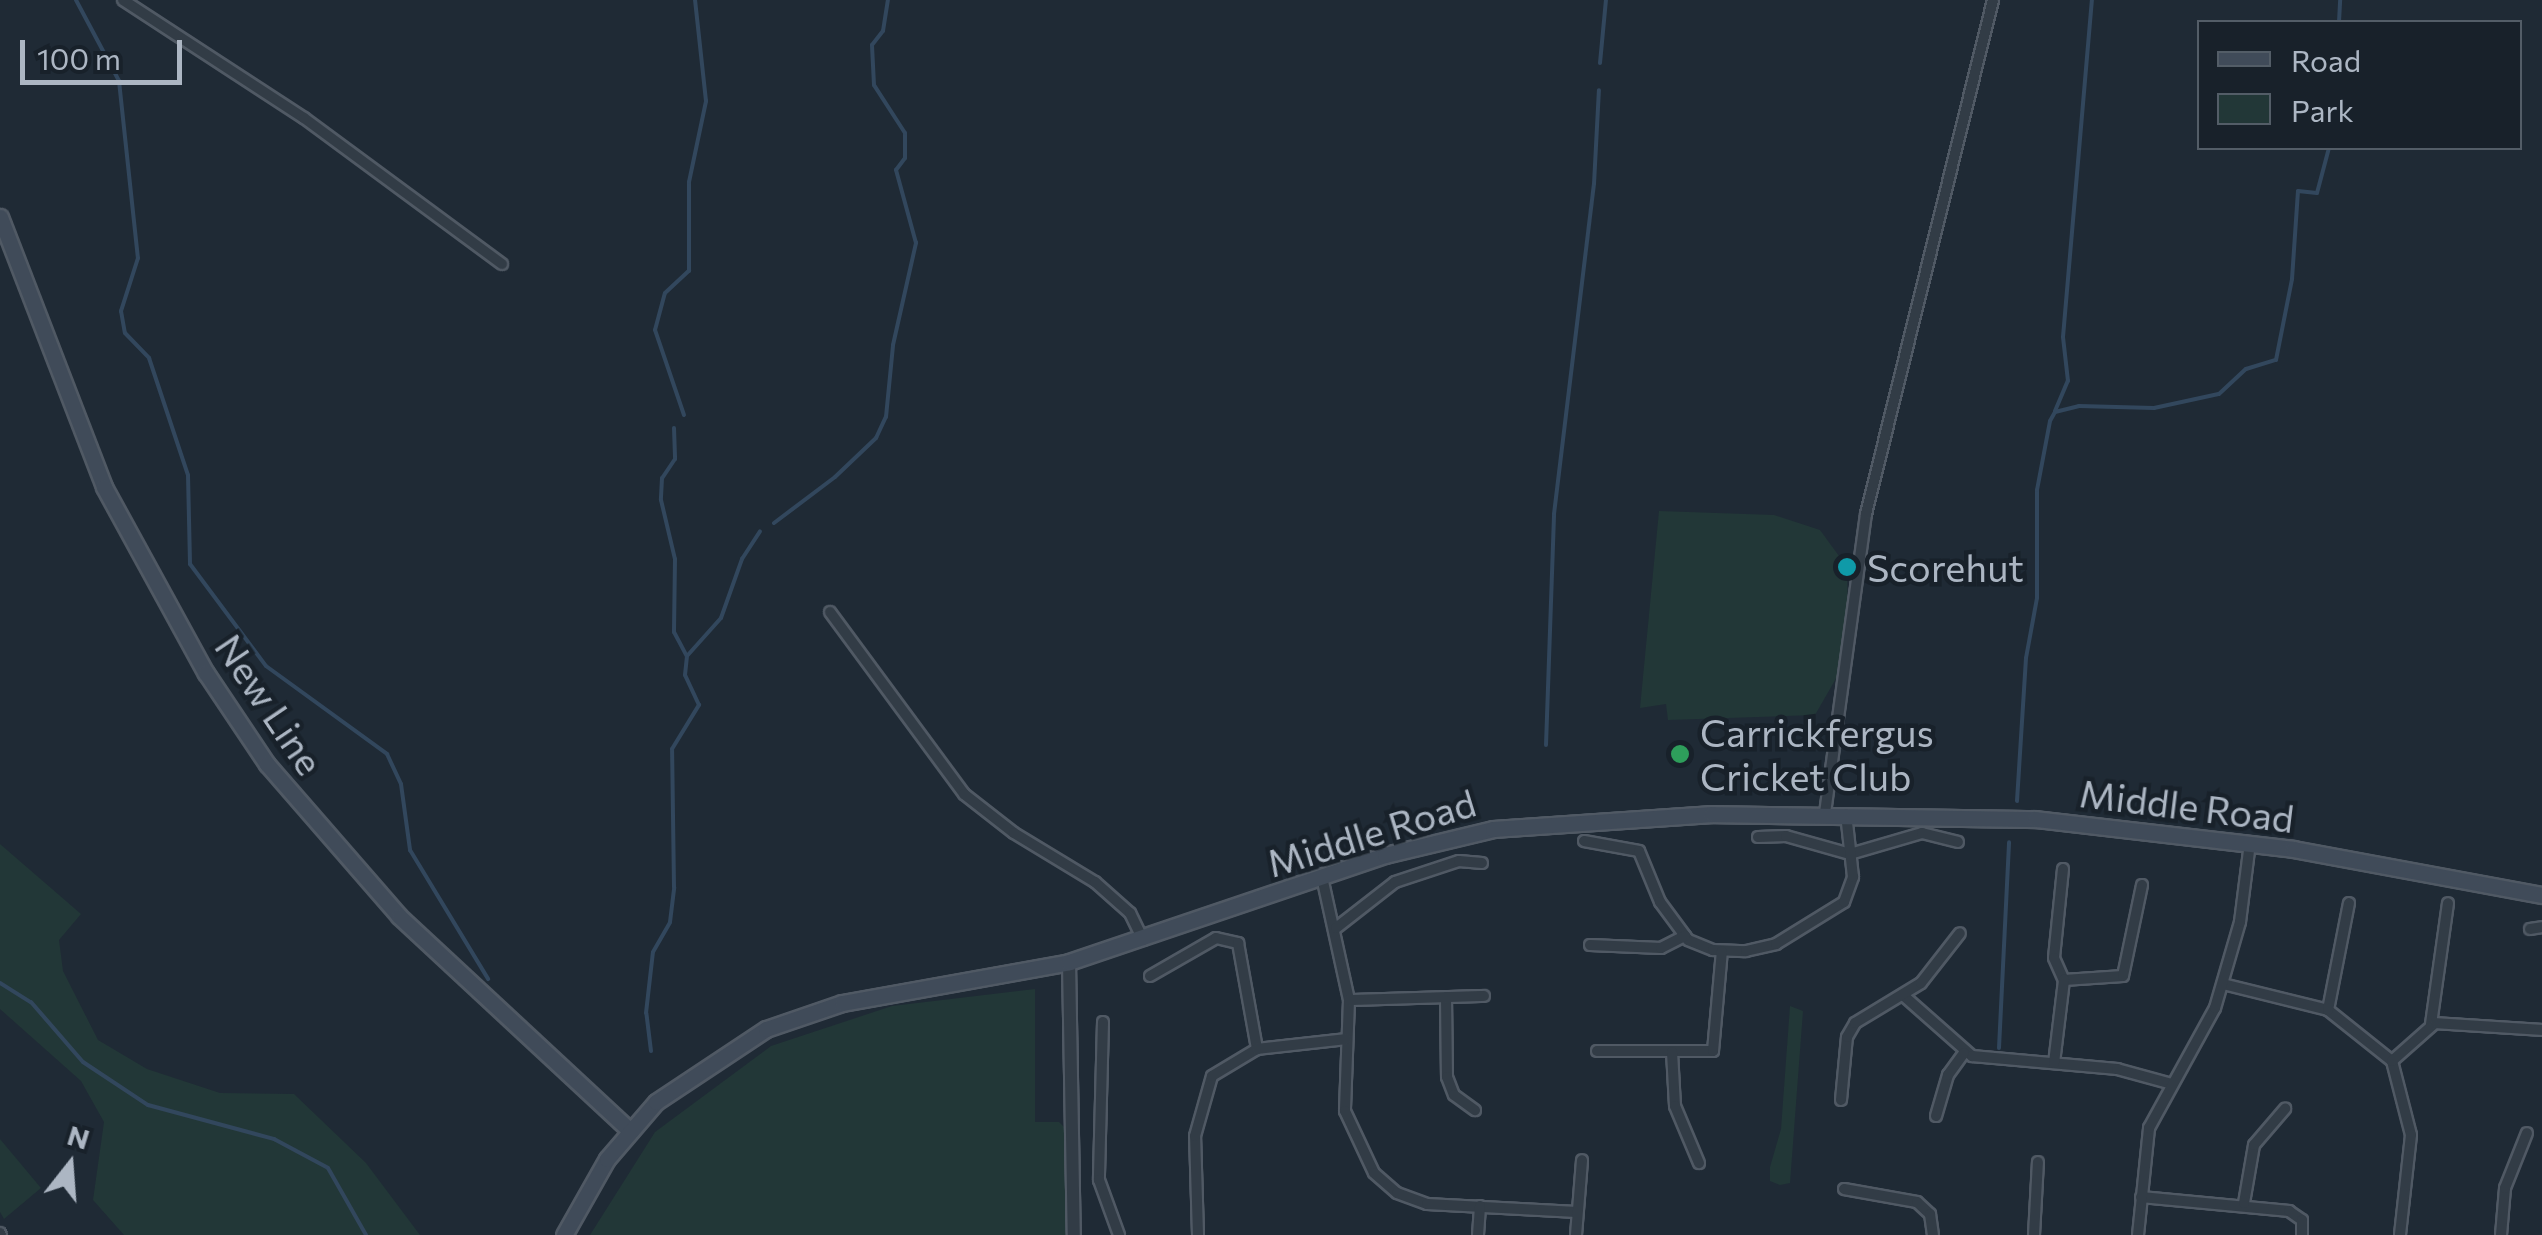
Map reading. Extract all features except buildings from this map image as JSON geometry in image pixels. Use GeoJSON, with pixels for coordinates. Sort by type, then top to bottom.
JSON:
{"type":"FeatureCollection","features":[{"type":"Feature","properties":{"kind":"main road","name":"New Line"},"geometry":{"type":"LineString","coordinates":[[0,217],[104,488],[206,673],[268,764],[399,916],[630,1130]]}},
{"type":"Feature","properties":{"kind":"main road","name":"Middle Road"},"geometry":{"type":"LineString","coordinates":[[564,1235],[630,1130],[688,1076],[794,1018],[1069,962],[1418,845],[1532,824],[1846,813],[2034,820],[2250,844],[2542,894]]}},
{"type":"Feature","properties":{"kind":"street"},"geometry":{"type":"LineString","coordinates":[[124,0],[304,118],[502,264]]}},
{"type":"Feature","properties":{"kind":"street"},"geometry":{"type":"LineString","coordinates":[[1825,814],[1866,514],[1993,0]]}},
{"type":"Feature","properties":{"kind":"street"},"geometry":{"type":"LineString","coordinates":[[830,612],[964,794],[1116,899],[1143,940]]}},
{"type":"Feature","properties":{"kind":"street"},"geometry":{"type":"LineString","coordinates":[[1584,842],[1639,850],[1656,895],[1684,936],[1722,952],[1770,946],[1830,915],[1852,886],[1846,813]]}},
{"type":"Feature","properties":{"kind":"street"},"geometry":{"type":"LineString","coordinates":[[1758,837],[1786,836],[1850,854],[1922,833],[1958,842]]}},
{"type":"Feature","properties":{"kind":"street"},"geometry":{"type":"LineString","coordinates":[[2138,1235],[2149,1128],[2223,984],[2240,922],[2250,844]]}},
{"type":"Feature","properties":{"kind":"street"},"geometry":{"type":"LineString","coordinates":[[1336,928],[1395,882],[1459,862],[1482,863]]}},
{"type":"Feature","properties":{"kind":"street"},"geometry":{"type":"LineString","coordinates":[[2054,1063],[2064,980],[2054,958],[2063,868]]}},
{"type":"Feature","properties":{"kind":"street"},"geometry":{"type":"LineString","coordinates":[[1322,877],[1349,1000],[1346,1118],[1374,1173],[1420,1202],[1577,1212]]}},
{"type":"Feature","properties":{"kind":"street"},"geometry":{"type":"LineString","coordinates":[[2064,980],[2123,976],[2142,885]]}},
{"type":"Feature","properties":{"kind":"street"},"geometry":{"type":"LineString","coordinates":[[2328,1010],[2349,903]]}},
{"type":"Feature","properties":{"kind":"street"},"geometry":{"type":"LineString","coordinates":[[2392,1061],[2431,1024],[2448,903]]}},
{"type":"Feature","properties":{"kind":"street"},"geometry":{"type":"LineString","coordinates":[[1842,1100],[1852,1028],[1904,996],[1938,967],[1960,933]]}},
{"type":"Feature","properties":{"kind":"street"},"geometry":{"type":"LineString","coordinates":[[1590,945],[1661,948],[1684,936]]}},
{"type":"Feature","properties":{"kind":"street"},"geometry":{"type":"LineString","coordinates":[[1150,976],[1216,938],[1238,943],[1257,1049]]}},
{"type":"Feature","properties":{"kind":"street"},"geometry":{"type":"LineString","coordinates":[[1597,1051],[1716,1048],[1722,952]]}},
{"type":"Feature","properties":{"kind":"street"},"geometry":{"type":"LineString","coordinates":[[1069,962],[1074,1235]]}},
{"type":"Feature","properties":{"kind":"street"},"geometry":{"type":"LineString","coordinates":[[2223,984],[2328,1010],[2392,1061],[2411,1134],[2400,1235]]}},
{"type":"Feature","properties":{"kind":"street"},"geometry":{"type":"LineString","coordinates":[[1349,1000],[1484,996]]}},
{"type":"Feature","properties":{"kind":"street"},"geometry":{"type":"LineString","coordinates":[[1904,996],[1964,1052],[2136,1072],[2172,1084]]}},
{"type":"Feature","properties":{"kind":"street"},"geometry":{"type":"LineString","coordinates":[[1446,997],[1447,1077],[1454,1095],[1474,1110]]}},
{"type":"Feature","properties":{"kind":"street"},"geometry":{"type":"LineString","coordinates":[[1103,1022],[1099,1180],[1119,1235]]}},
{"type":"Feature","properties":{"kind":"street"},"geometry":{"type":"LineString","coordinates":[[2431,1024],[2542,1030]]}},
{"type":"Feature","properties":{"kind":"street"},"geometry":{"type":"LineString","coordinates":[[1198,1235],[1194,1148],[1204,1092],[1224,1064],[1257,1049],[1346,1039]]}},
{"type":"Feature","properties":{"kind":"street"},"geometry":{"type":"LineString","coordinates":[[1672,1052],[1674,1098],[1698,1163]]}},
{"type":"Feature","properties":{"kind":"street"},"geometry":{"type":"LineString","coordinates":[[1936,1116],[1948,1075],[1964,1052]]}},
{"type":"Feature","properties":{"kind":"street"},"geometry":{"type":"LineString","coordinates":[[2244,1204],[2252,1151],[2285,1109]]}},
{"type":"Feature","properties":{"kind":"street"},"geometry":{"type":"LineString","coordinates":[[2501,1235],[2505,1188],[2526,1133]]}},
{"type":"Feature","properties":{"kind":"street"},"geometry":{"type":"LineString","coordinates":[[1576,1235],[1582,1160]]}},
{"type":"Feature","properties":{"kind":"street"},"geometry":{"type":"LineString","coordinates":[[2034,1235],[2038,1162]]}},
{"type":"Feature","properties":{"kind":"street"},"geometry":{"type":"LineString","coordinates":[[1844,1188],[1921,1204],[1933,1235]]}},
{"type":"Feature","properties":{"kind":"street"},"geometry":{"type":"LineString","coordinates":[[2141,1197],[2244,1204],[2296,1214],[2302,1235]]}},
{"type":"Feature","properties":{"kind":"street"},"geometry":{"type":"LineString","coordinates":[[1478,1235],[1480,1206]]}},
{"type":"Feature","properties":{"kind":"green space"},"geometry":{"type":"Polygon","coordinates":[[[1659,511],[1774,515],[1820,530],[1847,567],[1848,622],[1838,675],[1815,715],[1668,720],[1666,704],[1640,708],[1659,511]]]}},
{"type":"Feature","properties":{"kind":"green space"},"geometry":{"type":"Polygon","coordinates":[[[0,844],[81,914],[59,940],[63,971],[98,1040],[147,1069],[220,1093],[294,1094],[366,1163],[420,1235],[124,1235],[93,1200],[104,1122],[81,1081],[0,1009],[0,844]]]}},
{"type":"Feature","properties":{"kind":"green space"},"geometry":{"type":"Polygon","coordinates":[[[1035,989],[1035,1122],[1059,1122],[1067,1130],[1066,1235],[590,1235],[655,1132],[771,1046],[892,1006],[1035,989]]]}},
{"type":"Feature","properties":{"kind":"green space"},"geometry":{"type":"Polygon","coordinates":[[[1790,1006],[1803,1011],[1790,1183],[1780,1185],[1770,1181],[1770,1167],[1781,1129],[1790,1006]]]}},
{"type":"Feature","properties":{"kind":"green space"},"geometry":{"type":"Polygon","coordinates":[[[0,1139],[41,1188],[4,1219],[0,1212],[0,1139]]]}},
{"type":"Feature","properties":{"kind":"waterway"},"geometry":{"type":"LineString","coordinates":[[76,0],[119,81],[138,258],[121,311],[125,333],[149,358],[188,475],[190,564],[266,666],[387,754],[401,784],[410,850],[488,979]]}},
{"type":"Feature","properties":{"kind":"waterway"},"geometry":{"type":"LineString","coordinates":[[684,415],[655,330],[665,293],[689,271],[689,182],[706,101],[695,0]]}},
{"type":"Feature","properties":{"kind":"waterway"},"geometry":{"type":"LineString","coordinates":[[774,523],[835,477],[876,438],[886,417],[893,345],[916,243],[896,170],[905,158],[905,133],[874,85],[872,45],[883,31],[888,0]]}},
{"type":"Feature","properties":{"kind":"waterway"},"geometry":{"type":"LineString","coordinates":[[1600,63],[1606,0]]}},
{"type":"Feature","properties":{"kind":"waterway"},"geometry":{"type":"LineString","coordinates":[[2055,411],[2068,381],[2063,337],[2092,0]]}},
{"type":"Feature","properties":{"kind":"waterway"},"geometry":{"type":"LineString","coordinates":[[2339,20],[2340,0]]}},
{"type":"Feature","properties":{"kind":"waterway"},"geometry":{"type":"LineString","coordinates":[[1546,745],[1554,514],[1594,184],[1599,90]]}},
{"type":"Feature","properties":{"kind":"waterway"},"geometry":{"type":"LineString","coordinates":[[2017,801],[2026,658],[2037,598],[2037,490],[2050,421],[2055,412],[2079,406],[2154,408],[2219,394],[2246,369],[2276,360],[2292,279],[2298,191],[2317,193],[2328,150]]}},
{"type":"Feature","properties":{"kind":"waterway"},"geometry":{"type":"LineString","coordinates":[[674,428],[675,459],[662,478],[661,500],[675,559],[674,632],[687,656]]}},
{"type":"Feature","properties":{"kind":"waterway"},"geometry":{"type":"LineString","coordinates":[[651,1051],[646,1013],[653,952],[670,922],[674,887],[672,749],[699,705],[685,675],[687,656],[721,618],[742,559],[760,531]]}},
{"type":"Feature","properties":{"kind":"waterway"},"geometry":{"type":"LineString","coordinates":[[1999,1048],[2009,842]]}},
{"type":"Feature","properties":{"kind":"waterway"},"geometry":{"type":"LineString","coordinates":[[0,983],[31,1002],[83,1062],[148,1105],[274,1139],[328,1168],[366,1235]]}},
{"type":"Feature","properties":{"kind":"place","name":"Scorehut"},"geometry":{"type":"Point","coordinates":[1847,567]}},
{"type":"Feature","properties":{"kind":"place","name":"Carrickfergus Cricket Club"},"geometry":{"type":"Point","coordinates":[1680,754]}}]}
